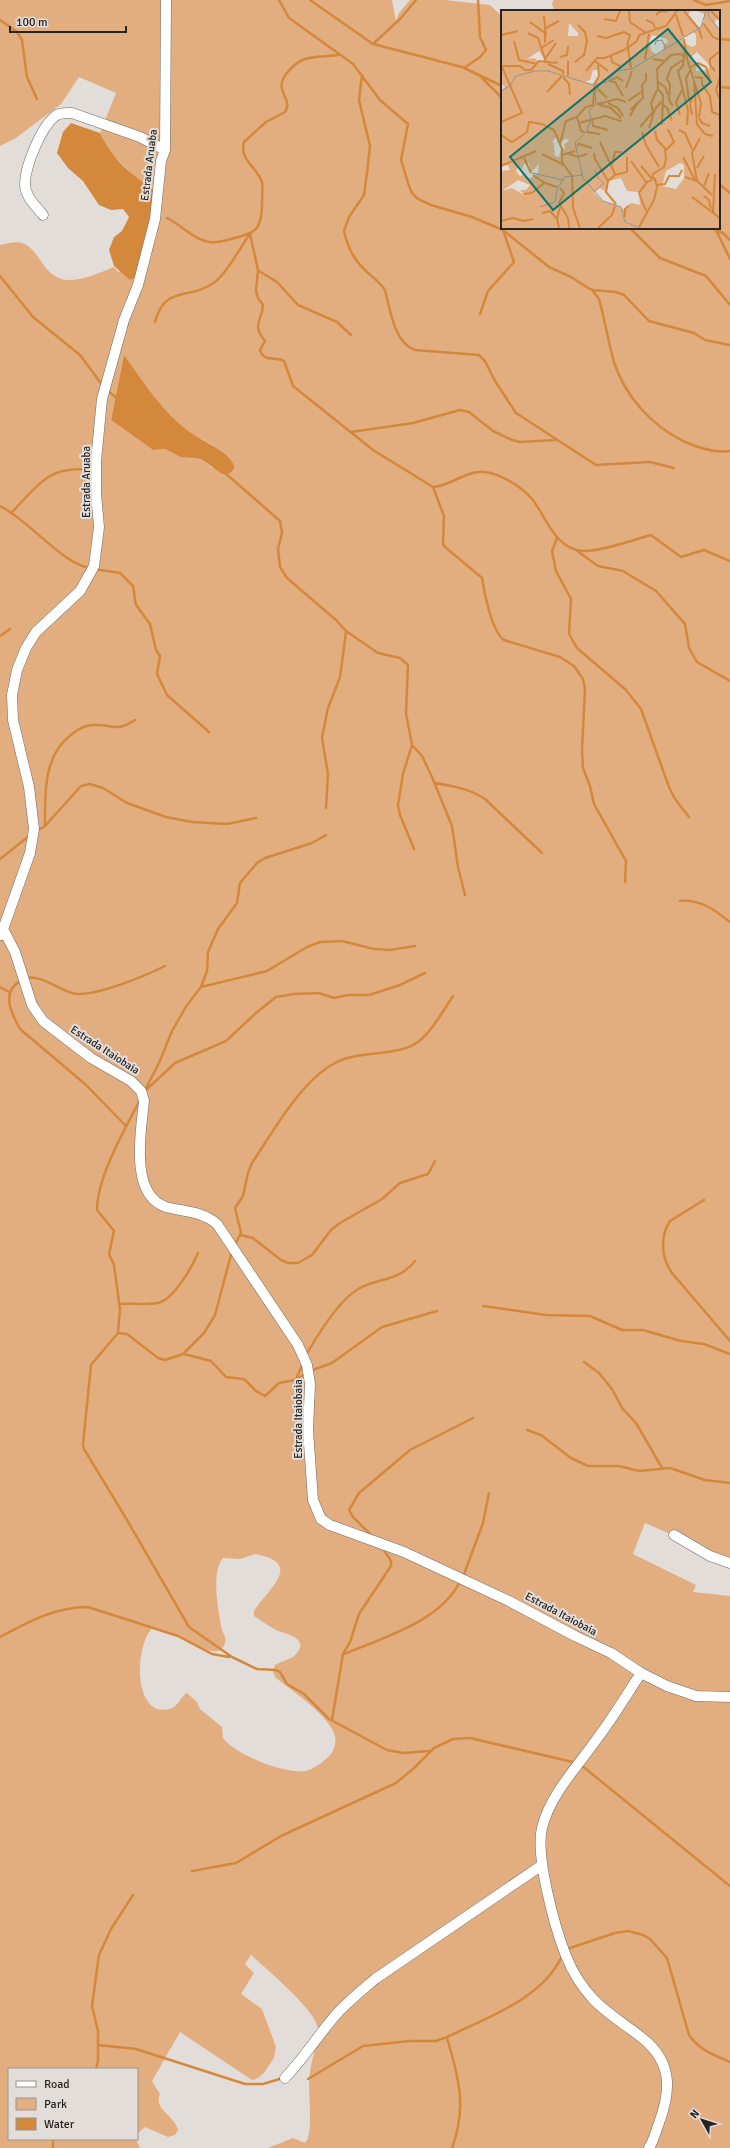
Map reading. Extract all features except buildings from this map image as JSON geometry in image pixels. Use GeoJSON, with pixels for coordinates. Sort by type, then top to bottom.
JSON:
{"type":"FeatureCollection","features":[{"type":"Feature","properties":{"kind":"street","name":"Estrada Aruaba"},"geometry":{"type":"LineString","coordinates":[[2,933],[30,853],[34,829],[29,787],[13,720],[12,695],[17,670],[26,648],[36,632],[80,591],[94,566],[99,527],[96,494],[96,461],[102,399],[124,320],[138,285],[155,219],[161,161],[165,150],[166,0]]}},
{"type":"Feature","properties":{"kind":"street"},"geometry":{"type":"LineString","coordinates":[[43,214],[28,196],[25,184],[32,155],[45,127],[55,116],[62,113],[72,113],[140,137],[165,150]]}},
{"type":"Feature","properties":{"kind":"street","name":"Estrada Itaiobaia"},"geometry":{"type":"LineString","coordinates":[[2,933],[15,952],[28,995],[43,1021],[91,1058],[131,1081],[141,1091],[144,1101],[140,1167],[148,1192],[154,1200],[165,1206],[202,1214],[217,1224],[298,1345],[309,1374],[309,1456],[313,1500],[321,1519],[330,1525],[404,1552],[510,1601],[575,1636],[612,1653],[641,1673],[685,1693],[696,1696],[730,1697]]}},
{"type":"Feature","properties":{"kind":"street"},"geometry":{"type":"LineString","coordinates":[[674,1535],[710,1556],[730,1563]]}},
{"type":"Feature","properties":{"kind":"street"},"geometry":{"type":"LineString","coordinates":[[641,1673],[548,1811],[541,1830],[542,1865],[559,1935],[566,1956],[577,1978],[592,1998],[606,2011],[648,2043],[661,2060],[668,2078],[668,2095],[649,2148]]}},
{"type":"Feature","properties":{"kind":"street"},"geometry":{"type":"LineString","coordinates":[[285,2078],[300,2063],[335,2016],[375,1979],[542,1865]]}},
{"type":"Feature","properties":{"kind":"green space"},"geometry":{"type":"Polygon","coordinates":[[[0,0],[392,0],[396,21],[399,13],[410,0],[445,0],[490,5],[501,15],[501,229],[720,229],[720,10],[554,10],[552,3],[554,0],[730,0],[730,1566],[677,1537],[645,1523],[633,1554],[696,1585],[693,1592],[730,1596],[730,2148],[268,2148],[293,2138],[305,2143],[308,2138],[310,2121],[309,2079],[318,2029],[315,2021],[300,2001],[251,1955],[245,1964],[254,1973],[241,1994],[262,2009],[276,2047],[274,2058],[264,2073],[258,2078],[252,2080],[180,2032],[152,2081],[160,2094],[159,2104],[176,2125],[178,2130],[175,2135],[168,2137],[145,2127],[138,2133],[138,2068],[8,2068],[8,2140],[136,2140],[140,2148],[0,2148],[0,245],[17,242],[28,246],[34,251],[53,275],[60,278],[69,280],[81,279],[114,267],[119,273],[137,179],[107,149],[100,133],[116,93],[79,77],[61,104],[16,138],[0,146],[0,0]],[[124,355],[111,420],[153,450],[165,449],[187,458],[201,459],[212,468],[232,462],[213,445],[192,434],[178,423],[159,403],[124,355]],[[255,1554],[240,1559],[223,1558],[219,1564],[216,1581],[218,1609],[221,1626],[225,1637],[225,1643],[221,1650],[213,1651],[204,1649],[170,1633],[152,1628],[143,1646],[140,1671],[141,1683],[144,1694],[149,1703],[157,1709],[165,1710],[172,1708],[187,1693],[197,1702],[200,1709],[222,1727],[223,1738],[238,1751],[263,1763],[276,1767],[300,1771],[309,1770],[321,1763],[331,1754],[335,1746],[335,1737],[328,1724],[315,1709],[275,1677],[273,1671],[275,1665],[294,1656],[300,1649],[300,1644],[296,1638],[278,1631],[254,1616],[254,1611],[274,1586],[278,1578],[280,1570],[278,1564],[270,1558],[255,1554]]]}},
{"type":"Feature","properties":{"kind":"water"},"geometry":{"type":"Polygon","coordinates":[[[71,123],[100,133],[116,159],[130,172],[155,190],[156,204],[137,276],[130,280],[114,266],[109,250],[114,237],[122,231],[129,217],[123,209],[111,210],[99,205],[83,181],[68,168],[57,153],[63,132],[71,123]]]}},
{"type":"Feature","properties":{"kind":"water"},"geometry":{"type":"Polygon","coordinates":[[[124,355],[154,397],[181,425],[230,458],[234,469],[230,473],[222,474],[201,459],[181,457],[165,449],[153,450],[111,420],[124,355]]]}},
{"type":"Feature","properties":{"kind":"waterway"},"geometry":{"type":"LineString","coordinates":[[279,0],[289,18],[353,64],[380,100],[408,124],[401,160],[412,193],[418,199],[431,205],[472,217],[503,230],[549,267],[571,277],[588,288],[593,290],[616,292],[624,295],[649,321],[694,333],[705,340],[730,345]]}},
{"type":"Feature","properties":{"kind":"waterway"},"geometry":{"type":"LineString","coordinates":[[310,0],[373,44],[462,67],[501,86]]}},
{"type":"Feature","properties":{"kind":"waterway"},"geometry":{"type":"LineString","coordinates":[[373,44],[401,18],[416,0]]}},
{"type":"Feature","properties":{"kind":"waterway"},"geometry":{"type":"LineString","coordinates":[[464,68],[480,57],[486,50],[480,37],[478,0]]}},
{"type":"Feature","properties":{"kind":"waterway"},"geometry":{"type":"LineString","coordinates":[[694,0],[706,5],[730,1]]}},
{"type":"Feature","properties":{"kind":"waterway"},"geometry":{"type":"LineString","coordinates":[[0,20],[17,32],[22,40],[27,77],[37,99]]}},
{"type":"Feature","properties":{"kind":"waterway"},"geometry":{"type":"LineString","coordinates":[[720,39],[730,40]]}},
{"type":"Feature","properties":{"kind":"waterway"},"geometry":{"type":"LineString","coordinates":[[167,218],[198,238],[210,242],[220,242],[240,237],[256,229],[259,225],[262,212],[262,182],[260,177],[246,159],[243,148],[244,142],[266,122],[285,112],[287,109],[282,83],[283,79],[292,67],[310,58],[339,55]]}},
{"type":"Feature","properties":{"kind":"waterway"},"geometry":{"type":"LineString","coordinates":[[362,75],[359,100],[370,146],[367,173],[364,195],[349,217],[344,231],[354,257],[385,290],[394,324],[402,340],[415,350],[479,355],[485,361],[495,381],[516,413],[596,465],[650,462],[674,468]]}},
{"type":"Feature","properties":{"kind":"waterway"},"geometry":{"type":"LineString","coordinates":[[479,75],[501,97]]}},
{"type":"Feature","properties":{"kind":"waterway"},"geometry":{"type":"LineString","coordinates":[[720,87],[730,88]]}},
{"type":"Feature","properties":{"kind":"waterway"},"geometry":{"type":"LineString","coordinates":[[720,185],[730,193]]}},
{"type":"Feature","properties":{"kind":"waterway"},"geometry":{"type":"LineString","coordinates":[[631,229],[660,258],[706,276],[730,305]]}},
{"type":"Feature","properties":{"kind":"waterway"},"geometry":{"type":"LineString","coordinates":[[713,229],[723,233],[730,240]]}},
{"type":"Feature","properties":{"kind":"waterway"},"geometry":{"type":"LineString","coordinates":[[480,314],[488,291],[514,262],[503,230]]}},
{"type":"Feature","properties":{"kind":"waterway"},"geometry":{"type":"LineString","coordinates":[[716,230],[730,259]]}},
{"type":"Feature","properties":{"kind":"waterway"},"geometry":{"type":"LineString","coordinates":[[250,234],[258,270],[256,291],[258,298],[263,305],[258,323],[259,330],[265,341],[260,350],[262,354],[267,358],[284,361],[293,386],[373,450],[433,487],[446,484],[471,473],[485,472],[498,475],[528,494],[559,539],[565,545],[573,549],[583,551],[598,550],[651,535],[681,557],[704,550],[730,561]]}},
{"type":"Feature","properties":{"kind":"waterway"},"geometry":{"type":"LineString","coordinates":[[155,322],[159,310],[165,302],[179,295],[206,288],[220,278],[229,267],[249,235]]}},
{"type":"Feature","properties":{"kind":"waterway"},"geometry":{"type":"LineString","coordinates":[[259,271],[277,282],[298,305],[337,322],[351,335]]}},
{"type":"Feature","properties":{"kind":"waterway"},"geometry":{"type":"LineString","coordinates":[[0,276],[33,317],[80,355],[103,386]]}},
{"type":"Feature","properties":{"kind":"waterway"},"geometry":{"type":"LineString","coordinates":[[593,291],[599,299],[614,362],[632,398],[660,427],[683,441],[706,449],[730,451]]}},
{"type":"Feature","properties":{"kind":"waterway"},"geometry":{"type":"LineString","coordinates":[[108,391],[118,399]]}},
{"type":"Feature","properties":{"kind":"waterway"},"geometry":{"type":"LineString","coordinates":[[351,432],[413,423],[460,410],[469,412],[493,431],[512,440],[520,442],[556,440]]}},
{"type":"Feature","properties":{"kind":"waterway"},"geometry":{"type":"LineString","coordinates":[[11,513],[44,480],[63,471],[74,469],[88,470]]}},
{"type":"Feature","properties":{"kind":"waterway"},"geometry":{"type":"LineString","coordinates":[[224,472],[280,521],[282,533],[278,549],[280,567],[287,578],[336,620],[346,631],[378,653],[400,658],[408,665],[406,713],[412,745],[403,774],[398,805],[400,815],[414,849]]}},
{"type":"Feature","properties":{"kind":"waterway"},"geometry":{"type":"LineString","coordinates":[[433,487],[444,516],[443,544],[482,578],[492,621],[500,636],[504,640],[560,657],[574,666],[583,679],[585,689],[582,750],[583,768],[590,786],[594,804],[626,861],[625,882]]}},
{"type":"Feature","properties":{"kind":"waterway"},"geometry":{"type":"LineString","coordinates":[[0,506],[22,521],[67,557],[78,564],[89,568]]}},
{"type":"Feature","properties":{"kind":"waterway"},"geometry":{"type":"LineString","coordinates":[[557,538],[552,551],[556,571],[571,599],[569,634],[577,648],[626,690],[641,709],[669,787],[675,799],[689,817]]}},
{"type":"Feature","properties":{"kind":"waterway"},"geometry":{"type":"LineString","coordinates":[[576,550],[598,566],[623,571],[656,591],[685,624],[689,648],[697,662],[730,681]]}},
{"type":"Feature","properties":{"kind":"waterway"},"geometry":{"type":"LineString","coordinates":[[94,569],[120,573],[133,586],[136,605],[150,624],[156,650],[160,656],[157,674],[167,695],[209,732]]}},
{"type":"Feature","properties":{"kind":"waterway"},"geometry":{"type":"LineString","coordinates":[[0,636],[10,629]]}},
{"type":"Feature","properties":{"kind":"waterway"},"geometry":{"type":"LineString","coordinates":[[326,808],[328,774],[322,738],[328,708],[340,677],[346,632]]}},
{"type":"Feature","properties":{"kind":"waterway"},"geometry":{"type":"LineString","coordinates":[[45,825],[45,801],[48,776],[51,764],[63,743],[74,732],[91,725],[119,727],[135,720]]}},
{"type":"Feature","properties":{"kind":"waterway"},"geometry":{"type":"LineString","coordinates":[[413,746],[422,756],[452,826],[458,867],[465,895]]}},
{"type":"Feature","properties":{"kind":"waterway"},"geometry":{"type":"LineString","coordinates":[[435,783],[467,790],[485,799],[542,853]]}},
{"type":"Feature","properties":{"kind":"waterway"},"geometry":{"type":"LineString","coordinates":[[37,831],[45,826],[81,786],[90,784],[103,788],[127,803],[166,817],[192,822],[227,824],[256,818]]}},
{"type":"Feature","properties":{"kind":"waterway"},"geometry":{"type":"LineString","coordinates":[[144,1092],[159,1063],[172,1031],[187,1005],[201,987],[207,971],[208,952],[218,929],[237,903],[240,883],[257,863],[265,858],[312,843],[326,835]]}},
{"type":"Feature","properties":{"kind":"waterway"},"geometry":{"type":"LineString","coordinates":[[0,859],[29,836]]}},
{"type":"Feature","properties":{"kind":"waterway"},"geometry":{"type":"LineString","coordinates":[[680,901],[694,902],[707,906],[730,922]]}},
{"type":"Feature","properties":{"kind":"waterway"},"geometry":{"type":"LineString","coordinates":[[201,987],[267,971],[307,947],[320,942],[342,941],[374,949],[390,950],[415,946]]}},
{"type":"Feature","properties":{"kind":"waterway"},"geometry":{"type":"LineString","coordinates":[[26,978],[44,980],[66,991],[81,994],[92,993],[119,985],[165,966]]}},
{"type":"Feature","properties":{"kind":"waterway"},"geometry":{"type":"LineString","coordinates":[[147,1089],[175,1063],[226,1041],[256,1013],[276,997],[294,994],[319,993],[334,998],[348,995],[369,995],[400,985],[425,973]]}},
{"type":"Feature","properties":{"kind":"waterway"},"geometry":{"type":"LineString","coordinates":[[22,980],[15,985],[9,996],[9,1003],[13,1016],[20,1029],[85,1084],[126,1126]]}},
{"type":"Feature","properties":{"kind":"waterway"},"geometry":{"type":"LineString","coordinates":[[0,987],[9,992]]}},
{"type":"Feature","properties":{"kind":"waterway"},"geometry":{"type":"LineString","coordinates":[[235,1245],[241,1233],[235,1208],[243,1196],[248,1173],[252,1163],[289,1107],[300,1094],[323,1071],[335,1063],[355,1056],[400,1050],[410,1047],[418,1042],[433,1027],[453,996]]}},
{"type":"Feature","properties":{"kind":"waterway"},"geometry":{"type":"LineString","coordinates":[[140,1100],[113,1154],[98,1197],[97,1210],[114,1231],[109,1254],[114,1265],[120,1309],[118,1333],[91,1365],[83,1444],[84,1449],[189,1627],[232,1657],[257,1669],[276,1670],[280,1672],[287,1684],[304,1694],[329,1719],[387,1750],[403,1753],[429,1751]]}},
{"type":"Feature","properties":{"kind":"waterway"},"geometry":{"type":"LineString","coordinates":[[240,1235],[253,1238],[281,1260],[288,1263],[298,1263],[312,1255],[331,1230],[340,1223],[382,1199],[400,1183],[428,1174],[435,1161]]}},
{"type":"Feature","properties":{"kind":"waterway"},"geometry":{"type":"LineString","coordinates":[[704,1200],[670,1221],[663,1240],[664,1254],[668,1267],[672,1273],[730,1341]]}},
{"type":"Feature","properties":{"kind":"waterway"},"geometry":{"type":"LineString","coordinates":[[118,1333],[127,1334],[158,1358],[165,1360],[183,1354],[204,1333],[215,1315],[232,1251]]}},
{"type":"Feature","properties":{"kind":"waterway"},"geometry":{"type":"LineString","coordinates":[[119,1304],[152,1304],[163,1301],[181,1282],[198,1253]]}},
{"type":"Feature","properties":{"kind":"waterway"},"geometry":{"type":"LineString","coordinates":[[306,1355],[330,1318],[352,1293],[360,1288],[402,1273],[415,1261]]}},
{"type":"Feature","properties":{"kind":"waterway"},"geometry":{"type":"LineString","coordinates":[[483,1306],[546,1315],[590,1316],[622,1330],[643,1330],[681,1341],[704,1344],[730,1354]]}},
{"type":"Feature","properties":{"kind":"waterway"},"geometry":{"type":"LineString","coordinates":[[310,1371],[332,1363],[382,1327],[437,1311]]}},
{"type":"Feature","properties":{"kind":"waterway"},"geometry":{"type":"LineString","coordinates":[[184,1354],[211,1361],[226,1377],[244,1379],[256,1391],[265,1396],[279,1383],[295,1380],[305,1374]]}},
{"type":"Feature","properties":{"kind":"waterway"},"geometry":{"type":"LineString","coordinates":[[584,1362],[599,1373],[612,1389],[622,1408],[636,1423],[662,1468]]}},
{"type":"Feature","properties":{"kind":"waterway"},"geometry":{"type":"LineString","coordinates":[[296,1379],[303,1363]]}},
{"type":"Feature","properties":{"kind":"waterway"},"geometry":{"type":"LineString","coordinates":[[372,1536],[353,1517],[349,1510],[359,1493],[410,1450],[473,1418]]}},
{"type":"Feature","properties":{"kind":"waterway"},"geometry":{"type":"LineString","coordinates":[[527,1430],[541,1435],[571,1458],[588,1466],[619,1466],[639,1471],[670,1468],[705,1480],[730,1483]]}},
{"type":"Feature","properties":{"kind":"waterway"},"geometry":{"type":"LineString","coordinates":[[463,1577],[483,1523],[489,1493]]}},
{"type":"Feature","properties":{"kind":"waterway"},"geometry":{"type":"LineString","coordinates":[[332,1720],[343,1654],[350,1642],[359,1614],[391,1566],[391,1561],[382,1547]]}},
{"type":"Feature","properties":{"kind":"waterway"},"geometry":{"type":"LineString","coordinates":[[344,1654],[393,1634],[425,1617],[440,1607],[451,1595],[460,1581]]}},
{"type":"Feature","properties":{"kind":"waterway"},"geometry":{"type":"LineString","coordinates":[[0,1637],[42,1616],[64,1610],[88,1607],[178,1636],[212,1654],[229,1657]]}},
{"type":"Feature","properties":{"kind":"waterway"},"geometry":{"type":"LineString","coordinates":[[192,1871],[236,1863],[281,1836],[396,1783],[413,1769],[434,1748],[453,1739],[470,1738],[577,1763]]}},
{"type":"Feature","properties":{"kind":"waterway"},"geometry":{"type":"LineString","coordinates":[[581,1765],[730,1886]]}},
{"type":"Feature","properties":{"kind":"waterway"},"geometry":{"type":"LineString","coordinates":[[96,2068],[98,2061],[98,2031],[92,2006],[99,1955],[111,1929],[133,1895]]}},
{"type":"Feature","properties":{"kind":"waterway"},"geometry":{"type":"LineString","coordinates":[[567,1949],[615,1933],[628,1931],[643,1935],[650,1939],[667,1958],[689,2035],[697,2045],[730,2062]]}},
{"type":"Feature","properties":{"kind":"waterway"},"geometry":{"type":"LineString","coordinates":[[308,2079],[363,2046],[410,2041],[436,2041],[496,2014],[528,1995],[542,1984],[553,1971],[562,1956]]}},
{"type":"Feature","properties":{"kind":"waterway"},"geometry":{"type":"LineString","coordinates":[[447,2038],[455,2066],[460,2093],[457,2133],[452,2148]]}},
{"type":"Feature","properties":{"kind":"waterway"},"geometry":{"type":"LineString","coordinates":[[98,2045],[136,2049],[245,2084],[263,2084],[283,2078]]}},
{"type":"Feature","properties":{"kind":"waterway"},"geometry":{"type":"LineString","coordinates":[[53,2140],[53,2148]]}}]}
